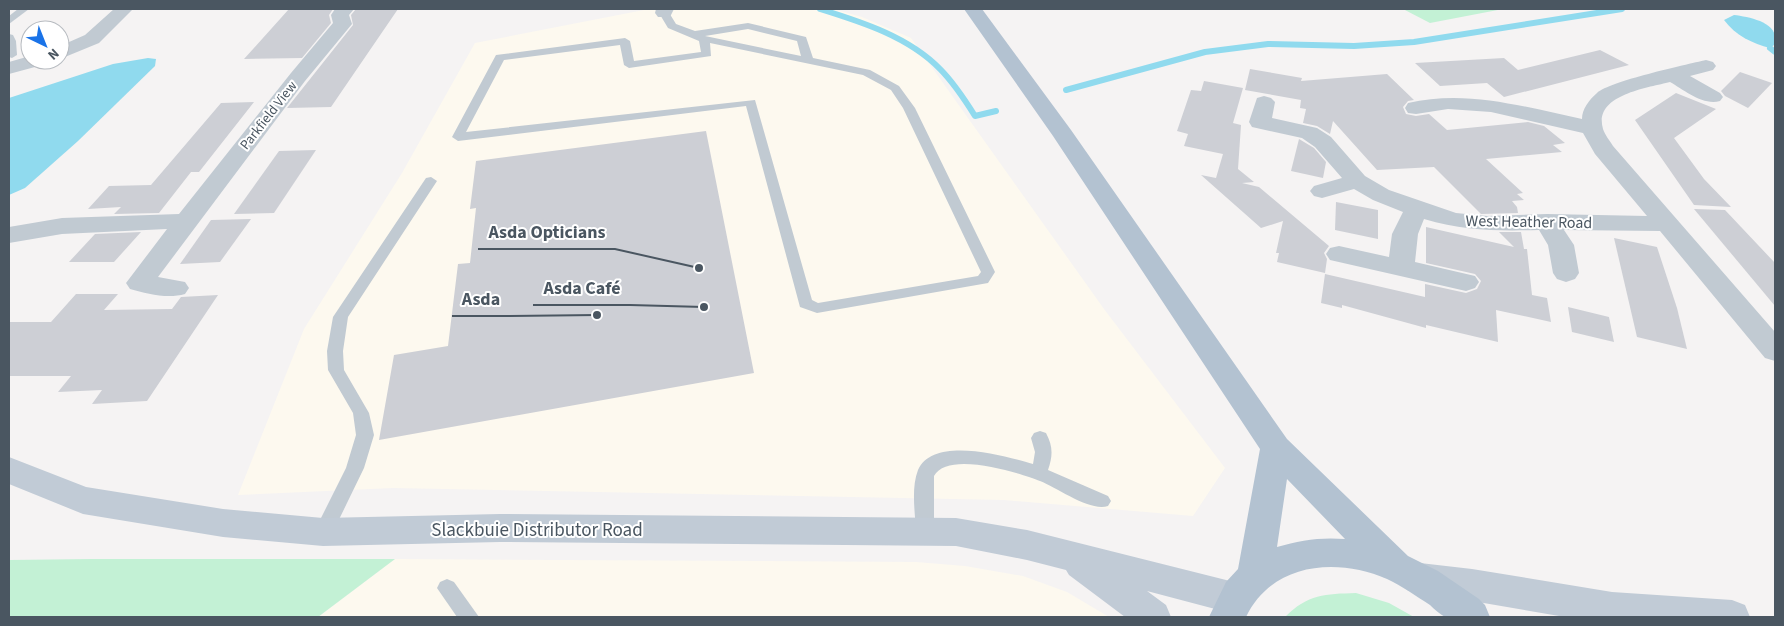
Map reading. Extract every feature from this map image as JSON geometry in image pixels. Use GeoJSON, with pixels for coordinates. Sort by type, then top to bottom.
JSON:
{"type":"FeatureCollection","features":[{"type":"Feature","properties":{"kind":"main road"},"geometry":{"type":"LineString","coordinates":[[973,9],[982,19],[1068,143],[1276,448],[1408,573],[1472,617]]}},
{"type":"Feature","properties":{"kind":"main road"},"geometry":{"type":"LineString","coordinates":[[1239,597],[1276,448]]}},
{"type":"Feature","properties":{"kind":"main road"},"geometry":{"type":"LineString","coordinates":[[1239,597],[1283,559],[1318,553],[1356,555],[1408,573]]}},
{"type":"Feature","properties":{"kind":"street"},"geometry":{"type":"LineString","coordinates":[[70,49],[92,39],[124,9]]}},
{"type":"Feature","properties":{"kind":"street","name":"Parkfield View"},"geometry":{"type":"LineString","coordinates":[[176,288],[139,283],[298,77],[343,24],[340,15],[345,9]]}},
{"type":"Feature","properties":{"kind":"street"},"geometry":{"type":"LineString","coordinates":[[1706,66],[1627,86],[1605,96],[1593,111],[1592,128],[1603,149],[1775,351]]}},
{"type":"Feature","properties":{"kind":"street"},"geometry":{"type":"LineString","coordinates":[[1672,75],[1713,97]]}},
{"type":"Feature","properties":{"kind":"street","name":"West Heather Road"},"geometry":{"type":"LineString","coordinates":[[1264,102],[1260,122],[1309,133],[1323,142],[1357,181],[1381,195],[1417,209],[1454,220],[1487,224],[1547,222],[1667,224]]}},
{"type":"Feature","properties":{"kind":"street"},"geometry":{"type":"LineString","coordinates":[[1416,108],[1448,103],[1491,106],[1592,128]]}},
{"type":"Feature","properties":{"kind":"street"},"geometry":{"type":"LineString","coordinates":[[1322,191],[1357,181]]}},
{"type":"Feature","properties":{"kind":"street"},"geometry":{"type":"LineString","coordinates":[[1401,267],[1405,234],[1417,209]]}},
{"type":"Feature","properties":{"kind":"street"},"geometry":{"type":"LineString","coordinates":[[9,235],[62,226],[186,221]]}},
{"type":"Feature","properties":{"kind":"street"},"geometry":{"type":"LineString","coordinates":[[1547,222],[1561,244],[1566,273]]}},
{"type":"Feature","properties":{"kind":"street"},"geometry":{"type":"LineString","coordinates":[[1339,254],[1466,282]]}},
{"type":"Feature","properties":{"kind":"street","name":"Slackbuie Distributor Road"},"geometry":{"type":"LineString","coordinates":[[9,470],[83,500],[223,523],[323,532],[500,528],[956,532],[1070,555],[1239,597]]}},
{"type":"Feature","properties":{"kind":"street","name":"Slackbuie Distributor Road"},"geometry":{"type":"LineString","coordinates":[[1070,555],[1153,617]]}},
{"type":"Feature","properties":{"kind":"street"},"geometry":{"type":"LineString","coordinates":[[1408,573],[1472,584],[1606,613],[1732,617]]}},
{"type":"Feature","properties":{"kind":"lane"},"geometry":{"type":"LineString","coordinates":[[9,21],[24,9]]}},
{"type":"Feature","properties":{"kind":"lane"},"geometry":{"type":"LineString","coordinates":[[664,11],[672,26],[699,37],[866,72],[895,88],[909,108],[988,272],[983,280],[817,308],[805,303],[751,102],[458,137],[500,57],[625,41],[629,65],[707,54],[699,37]]}},
{"type":"Feature","properties":{"kind":"lane"},"geometry":{"type":"LineString","coordinates":[[699,37],[748,26],[802,39],[808,60]]}},
{"type":"Feature","properties":{"kind":"lane"},"geometry":{"type":"LineString","coordinates":[[9,37],[11,41],[11,62]]}},
{"type":"Feature","properties":{"kind":"lane"},"geometry":{"type":"LineString","coordinates":[[323,532],[362,452],[365,435],[361,414],[336,370],[335,351],[341,317],[431,181]]}},
{"type":"Feature","properties":{"kind":"lane"},"geometry":{"type":"LineString","coordinates":[[1038,473],[1044,459],[1044,450],[1040,438]]}},
{"type":"Feature","properties":{"kind":"lane"},"geometry":{"type":"LineString","coordinates":[[925,531],[926,475],[930,466],[936,461],[952,456],[963,456],[1038,473],[1084,496],[1102,501]]}},
{"type":"Feature","properties":{"kind":"lane"},"geometry":{"type":"LineString","coordinates":[[447,588],[469,617]]}},
{"type":"Feature","properties":{"kind":"shaded area"},"geometry":{"type":"Polygon","coordinates":[[[649,9],[833,9],[862,17],[911,38],[1104,309],[1225,468],[1193,516],[1004,500],[393,488],[238,495],[304,329],[402,173],[475,43],[649,9]]]}},
{"type":"Feature","properties":{"kind":"shaded area"},"geometry":{"type":"Polygon","coordinates":[[[395,559],[916,562],[965,566],[1023,576],[1067,592],[1109,617],[318,617],[395,559]]]}},
{"type":"Feature","properties":{"kind":"green space"},"geometry":{"type":"Polygon","coordinates":[[[1403,9],[1503,9],[1430,23],[1403,9]]]}},
{"type":"Feature","properties":{"kind":"green space"},"geometry":{"type":"Polygon","coordinates":[[[395,559],[318,617],[9,617],[9,560],[395,559]]]}},
{"type":"Feature","properties":{"kind":"green space"},"geometry":{"type":"Polygon","coordinates":[[[1356,593],[1389,603],[1414,617],[1285,617],[1293,609],[1309,600],[1326,595],[1356,593]]]}},
{"type":"Feature","properties":{"kind":"water"},"geometry":{"type":"Polygon","coordinates":[[[1734,15],[1748,17],[1769,26],[1775,37],[1774,45],[1770,48],[1739,34],[1724,20],[1734,15]]]}},
{"type":"Feature","properties":{"kind":"water"},"geometry":{"type":"Polygon","coordinates":[[[148,58],[156,59],[155,66],[78,141],[25,188],[9,195],[9,98],[113,64],[148,58]]]}},
{"type":"Feature","properties":{"kind":"building"},"geometry":{"type":"Polygon","coordinates":[[[289,9],[333,9],[329,15],[331,23],[302,58],[244,59],[289,9]]]}},
{"type":"Feature","properties":{"kind":"building"},"geometry":{"type":"Polygon","coordinates":[[[356,9],[398,9],[331,107],[287,108],[353,25],[351,15],[356,9]]]}},
{"type":"Feature","properties":{"kind":"building"},"geometry":{"type":"Polygon","coordinates":[[[1600,50],[1629,65],[1504,97],[1487,83],[1440,86],[1415,63],[1504,58],[1518,70],[1600,50]]]}},
{"type":"Feature","properties":{"kind":"building"},"geometry":{"type":"Polygon","coordinates":[[[1250,69],[1302,78],[1301,81],[1387,74],[1414,100],[1408,101],[1403,107],[1406,114],[1416,116],[1429,114],[1447,130],[1528,122],[1544,126],[1565,143],[1553,145],[1562,152],[1486,159],[1523,193],[1517,194],[1524,200],[1512,201],[1517,207],[1518,213],[1481,214],[1434,167],[1377,170],[1333,121],[1330,134],[1317,126],[1303,123],[1306,109],[1300,108],[1301,100],[1245,90],[1250,69]]]}},
{"type":"Feature","properties":{"kind":"building"},"geometry":{"type":"Polygon","coordinates":[[[1740,72],[1772,83],[1748,108],[1725,96],[1721,91],[1740,72]]]}},
{"type":"Feature","properties":{"kind":"building"},"geometry":{"type":"Polygon","coordinates":[[[1204,81],[1243,88],[1233,123],[1241,125],[1238,169],[1254,182],[1242,183],[1259,187],[1329,246],[1324,253],[1327,259],[1325,273],[1277,262],[1279,253],[1276,253],[1283,221],[1261,228],[1201,175],[1216,178],[1223,154],[1184,146],[1188,134],[1177,131],[1191,90],[1201,91],[1204,81]]]}},
{"type":"Feature","properties":{"kind":"building"},"geometry":{"type":"Polygon","coordinates":[[[1676,93],[1716,109],[1674,138],[1704,179],[1731,207],[1694,205],[1635,120],[1676,93]]]}},
{"type":"Feature","properties":{"kind":"building"},"geometry":{"type":"Polygon","coordinates":[[[254,102],[199,172],[191,172],[159,213],[114,214],[121,207],[88,209],[109,186],[151,185],[221,103],[254,102]]]}},
{"type":"Feature","properties":{"kind":"building"},"geometry":{"type":"Polygon","coordinates":[[[706,131],[754,373],[379,440],[394,355],[448,346],[458,264],[470,263],[476,208],[470,209],[476,161],[706,131]]]}},
{"type":"Feature","properties":{"kind":"building"},"geometry":{"type":"Polygon","coordinates":[[[1299,139],[1314,148],[1326,162],[1323,178],[1291,171],[1299,139]]]}},
{"type":"Feature","properties":{"kind":"building"},"geometry":{"type":"Polygon","coordinates":[[[316,150],[274,213],[234,214],[279,151],[316,150]]]}},
{"type":"Feature","properties":{"kind":"building"},"geometry":{"type":"Polygon","coordinates":[[[1336,202],[1378,210],[1378,239],[1335,230],[1336,202]]]}},
{"type":"Feature","properties":{"kind":"building"},"geometry":{"type":"Polygon","coordinates":[[[1694,209],[1725,210],[1775,263],[1775,306],[1694,209]]]}},
{"type":"Feature","properties":{"kind":"building"},"geometry":{"type":"Polygon","coordinates":[[[251,219],[220,262],[180,264],[211,220],[251,219]]]}},
{"type":"Feature","properties":{"kind":"building"},"geometry":{"type":"Polygon","coordinates":[[[1426,227],[1514,247],[1499,232],[1521,232],[1524,249],[1527,249],[1532,295],[1547,298],[1551,322],[1496,310],[1498,342],[1426,325],[1426,328],[1342,305],[1342,308],[1321,303],[1325,274],[1425,297],[1425,284],[1466,293],[1477,289],[1481,281],[1475,274],[1426,263],[1426,227]]]}},
{"type":"Feature","properties":{"kind":"building"},"geometry":{"type":"Polygon","coordinates":[[[141,232],[114,262],[69,262],[95,234],[141,232]]]}},
{"type":"Feature","properties":{"kind":"building"},"geometry":{"type":"Polygon","coordinates":[[[1614,238],[1657,247],[1677,308],[1687,349],[1637,337],[1614,238]]]}},
{"type":"Feature","properties":{"kind":"building"},"geometry":{"type":"Polygon","coordinates":[[[76,294],[118,294],[104,310],[172,309],[181,297],[218,295],[147,401],[92,404],[102,390],[58,392],[71,376],[9,376],[9,322],[51,322],[76,294]]]}},
{"type":"Feature","properties":{"kind":"building"},"geometry":{"type":"Polygon","coordinates":[[[1568,307],[1609,317],[1614,342],[1572,332],[1568,307]]]}},
{"type":"Feature","properties":{"kind":"waterway"},"geometry":{"type":"LineString","coordinates":[[820,9],[868,25],[914,48],[945,74],[975,116],[996,111]]}},
{"type":"Feature","properties":{"kind":"waterway"},"geometry":{"type":"LineString","coordinates":[[1066,90],[1205,52],[1268,44],[1354,46],[1414,42],[1622,9]]}},
{"type":"Feature","properties":{"kind":"waterway"},"geometry":{"type":"LineString","coordinates":[[1770,48],[1775,52]]}},
{"type":"Feature","properties":{"kind":"place","name":"Asda Opticians"},"geometry":{"type":"Point","coordinates":[699,268]}},
{"type":"Feature","properties":{"kind":"place","name":"Asda Café"},"geometry":{"type":"Point","coordinates":[704,307]}},
{"type":"Feature","properties":{"kind":"place","name":"Asda"},"geometry":{"type":"Point","coordinates":[597,315]}}]}
